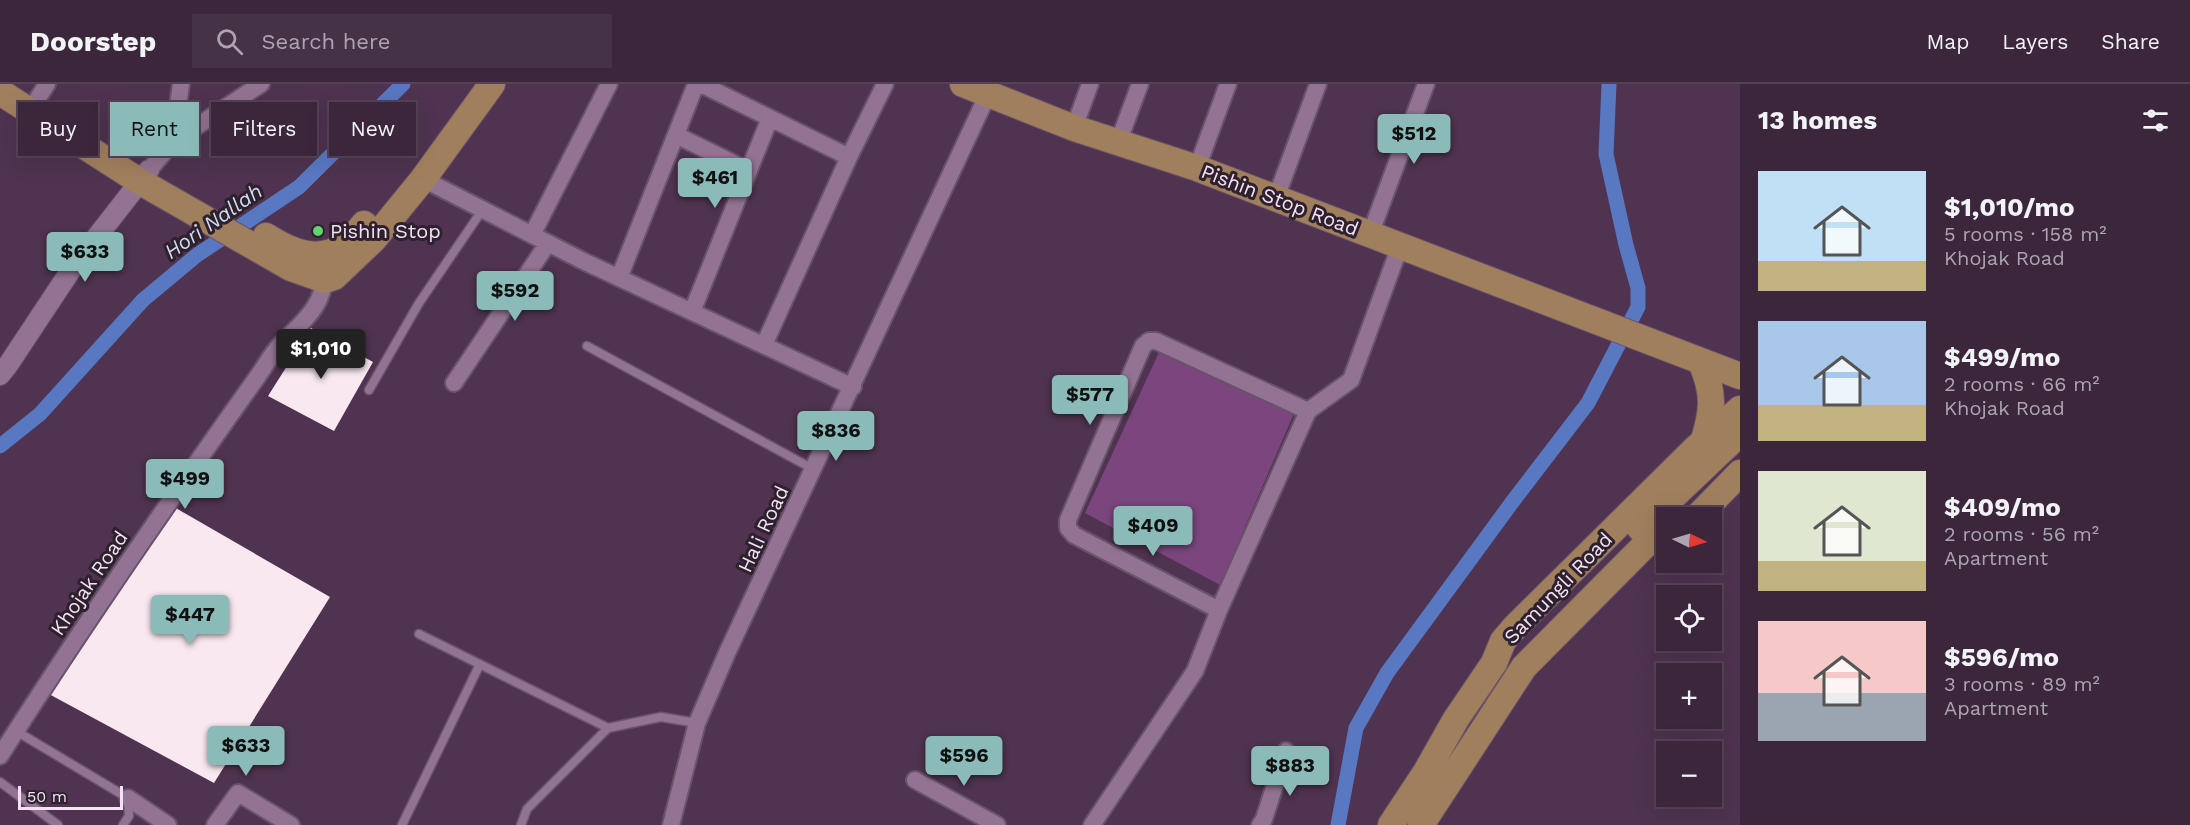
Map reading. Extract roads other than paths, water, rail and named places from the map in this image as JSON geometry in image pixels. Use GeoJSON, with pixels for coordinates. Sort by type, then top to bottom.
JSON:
{"type":"FeatureCollection","features":[{"type":"Feature","properties":{"kind":"main road"},"geometry":{"type":"LineString","coordinates":[[16,84],[43,91],[144,176]]}},
{"type":"Feature","properties":{"kind":"main road"},"geometry":{"type":"LineString","coordinates":[[0,92],[232,228],[291,268],[324,268],[428,150],[472,84]]}},
{"type":"Feature","properties":{"kind":"main road"},"geometry":{"type":"LineString","coordinates":[[232,228],[270,238],[301,253],[334,277],[374,238],[423,179],[492,84]]}},
{"type":"Feature","properties":{"kind":"main road","name":"Pishin Stop Road"},"geometry":{"type":"LineString","coordinates":[[963,84],[993,89],[1076,123],[1199,163],[1596,316]]}},
{"type":"Feature","properties":{"kind":"main road","name":"Pishin Stop Road"},"geometry":{"type":"LineString","coordinates":[[1372,229],[1400,246],[1596,316]]}},
{"type":"Feature","properties":{"kind":"main road"},"geometry":{"type":"LineString","coordinates":[[1596,316],[1740,359]]}},
{"type":"Feature","properties":{"kind":"main road"},"geometry":{"type":"LineString","coordinates":[[1596,316],[1628,334],[1740,376]]}},
{"type":"Feature","properties":{"kind":"main road"},"geometry":{"type":"LineString","coordinates":[[1701,362],[1709,381],[1712,401],[1710,421],[1703,444]]}},
{"type":"Feature","properties":{"kind":"main road","name":"Samungli Road"},"geometry":{"type":"LineString","coordinates":[[1391,825],[1426,772],[1456,719],[1494,663],[1503,641],[1740,409]]}},
{"type":"Feature","properties":{"kind":"main road"},"geometry":{"type":"LineString","coordinates":[[1494,663],[1530,633],[1740,433]]}},
{"type":"Feature","properties":{"kind":"main road"},"geometry":{"type":"LineString","coordinates":[[1684,507],[1740,451]]}},
{"type":"Feature","properties":{"kind":"main road"},"geometry":{"type":"LineString","coordinates":[[1707,507],[1740,473]]}},
{"type":"Feature","properties":{"kind":"main road"},"geometry":{"type":"LineString","coordinates":[[1421,825],[1524,667],[1656,534]]}},
{"type":"Feature","properties":{"kind":"main road"},"geometry":{"type":"LineString","coordinates":[[1503,700],[1537,677],[1656,557]]}},
{"type":"Feature","properties":{"kind":"street"},"geometry":{"type":"LineString","coordinates":[[179,102],[181,84]]}},
{"type":"Feature","properties":{"kind":"street"},"geometry":{"type":"LineString","coordinates":[[199,125],[261,84]]}},
{"type":"Feature","properties":{"kind":"street"},"geometry":{"type":"LineString","coordinates":[[532,235],[609,84]]}},
{"type":"Feature","properties":{"kind":"street"},"geometry":{"type":"LineString","coordinates":[[619,278],[696,84]]}},
{"type":"Feature","properties":{"kind":"street"},"geometry":{"type":"LineString","coordinates":[[701,84],[849,158]]}},
{"type":"Feature","properties":{"kind":"street"},"geometry":{"type":"LineString","coordinates":[[764,345],[885,84]]}},
{"type":"Feature","properties":{"kind":"street"},"geometry":{"type":"LineString","coordinates":[[1076,123],[1090,84]]}},
{"type":"Feature","properties":{"kind":"street"},"geometry":{"type":"LineString","coordinates":[[1120,138],[1140,84]]}},
{"type":"Feature","properties":{"kind":"street"},"geometry":{"type":"LineString","coordinates":[[1199,163],[1228,84]]}},
{"type":"Feature","properties":{"kind":"street"},"geometry":{"type":"LineString","coordinates":[[1277,194],[1318,84]]}},
{"type":"Feature","properties":{"kind":"street"},"geometry":{"type":"LineString","coordinates":[[1372,229],[1426,84]]}},
{"type":"Feature","properties":{"kind":"street","name":"Hali Road"},"geometry":{"type":"LineString","coordinates":[[671,825],[697,723],[727,653],[993,89]]}},
{"type":"Feature","properties":{"kind":"street"},"geometry":{"type":"LineString","coordinates":[[692,312],[770,118]]}},
{"type":"Feature","properties":{"kind":"street"},"geometry":{"type":"LineString","coordinates":[[675,135],[749,171]]}},
{"type":"Feature","properties":{"kind":"street"},"geometry":{"type":"LineString","coordinates":[[0,375],[71,270],[161,156]]}},
{"type":"Feature","properties":{"kind":"street"},"geometry":{"type":"LineString","coordinates":[[423,179],[619,278],[853,387]]}},
{"type":"Feature","properties":{"kind":"street"},"geometry":{"type":"LineString","coordinates":[[454,382],[548,243]]}},
{"type":"Feature","properties":{"kind":"street"},"geometry":{"type":"LineString","coordinates":[[1092,825],[1195,671],[1219,610],[1308,411],[1352,380],[1400,246]]}},
{"type":"Feature","properties":{"kind":"street","name":"Khojak Road"},"geometry":{"type":"LineString","coordinates":[[0,756],[45,686],[230,415],[278,347],[306,320],[320,298],[324,268]]}},
{"type":"Feature","properties":{"kind":"street"},"geometry":{"type":"LineString","coordinates":[[1219,610],[1074,535],[1068,528],[1068,520],[1143,346],[1149,341],[1156,341],[1308,411]]}},
{"type":"Feature","properties":{"kind":"street"},"geometry":{"type":"LineString","coordinates":[[1260,825],[1286,751]]}},
{"type":"Feature","properties":{"kind":"street"},"geometry":{"type":"LineString","coordinates":[[915,780],[997,825]]}},
{"type":"Feature","properties":{"kind":"street"},"geometry":{"type":"LineString","coordinates":[[215,825],[238,793],[291,825]]}},
{"type":"Feature","properties":{"kind":"street"},"geometry":{"type":"LineString","coordinates":[[128,798],[168,825]]}},
{"type":"Feature","properties":{"kind":"lane"},"geometry":{"type":"LineString","coordinates":[[369,390],[419,303],[483,209]]}},
{"type":"Feature","properties":{"kind":"lane"},"geometry":{"type":"LineString","coordinates":[[587,346],[814,470]]}},
{"type":"Feature","properties":{"kind":"lane"},"geometry":{"type":"LineString","coordinates":[[418,634],[608,728]]}},
{"type":"Feature","properties":{"kind":"lane"},"geometry":{"type":"LineString","coordinates":[[402,825],[480,664]]}},
{"type":"Feature","properties":{"kind":"lane"},"geometry":{"type":"LineString","coordinates":[[520,825],[527,809],[608,728],[661,717],[697,723]]}},
{"type":"Feature","properties":{"kind":"lane"},"geometry":{"type":"LineString","coordinates":[[16,732],[128,798],[129,816],[123,825]]}},
{"type":"Feature","properties":{"kind":"lane"},"geometry":{"type":"LineString","coordinates":[[0,782],[58,825]]}},
{"type":"Feature","properties":{"kind":"waterway","name":"Hori Nallah"},"geometry":{"type":"LineString","coordinates":[[0,446],[40,414],[143,300],[197,255],[299,187],[403,84]]}},
{"type":"Feature","properties":{"kind":"waterway"},"geometry":{"type":"LineString","coordinates":[[1338,825],[1356,728],[1387,673],[1588,403],[1638,307],[1638,288],[1606,154],[1609,84]]}},
{"type":"Feature","properties":{"kind":"place","name":"Pishin Stop"},"geometry":{"type":"Point","coordinates":[318,231]}}]}
